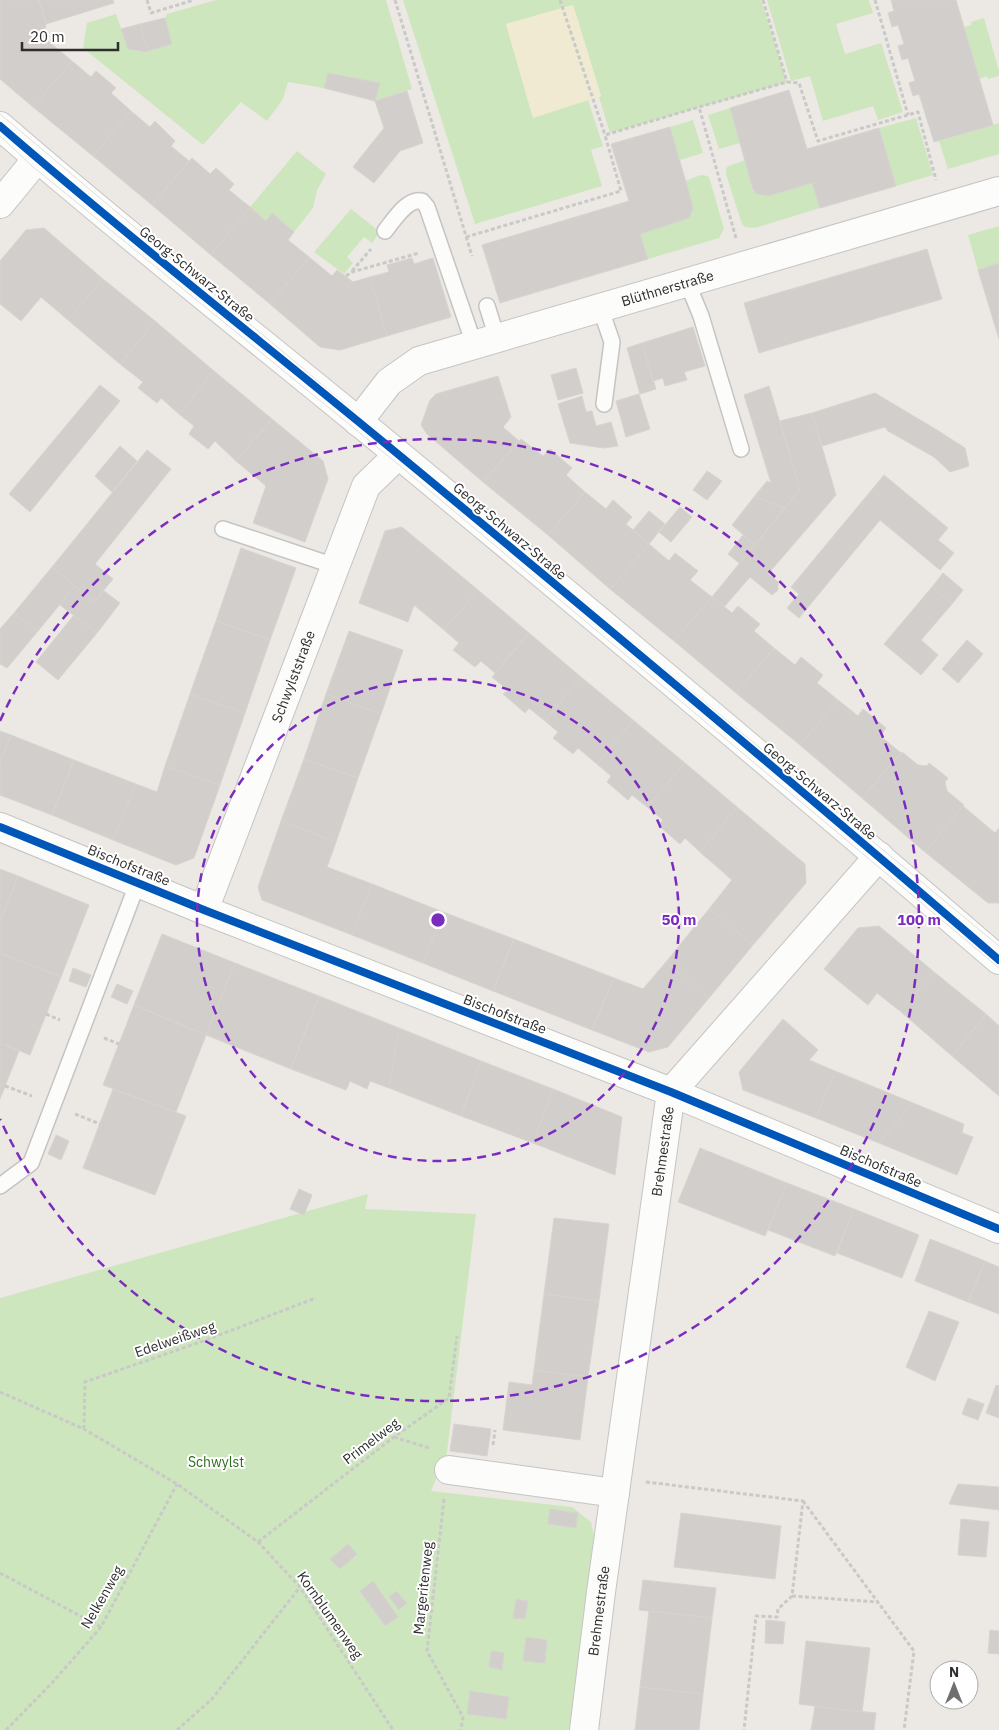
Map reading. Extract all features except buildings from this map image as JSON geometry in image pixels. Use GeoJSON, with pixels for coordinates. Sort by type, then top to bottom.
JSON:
{"type":"FeatureCollection","features":[{"type":"Feature","properties":{"kind":"street","name":"Georg-Schwarz-Straße"},"geometry":{"type":"LineString","coordinates":[[0,126],[37,159],[398,455],[879,856],[999,960]]}},
{"type":"Feature","properties":{"kind":"street"},"geometry":{"type":"LineString","coordinates":[[0,204],[37,159]]}},
{"type":"Feature","properties":{"kind":"street","name":"Blüthnerstraße"},"geometry":{"type":"LineString","coordinates":[[358,422],[389,382],[419,361],[999,191]]}},
{"type":"Feature","properties":{"kind":"street","name":"Schwylststraße"},"geometry":{"type":"LineString","coordinates":[[204,910],[366,486],[398,455]]}},
{"type":"Feature","properties":{"kind":"street","name":"Bischofstraße"},"geometry":{"type":"LineString","coordinates":[[0,827],[204,910],[671,1092],[999,1229]]}},
{"type":"Feature","properties":{"kind":"street","name":"Brehmestraße"},"geometry":{"type":"LineString","coordinates":[[584,1730],[671,1092],[879,856]]}},
{"type":"Feature","properties":{"kind":"street"},"geometry":{"type":"LineString","coordinates":[[449,1470],[616,1485]]}},
{"type":"Feature","properties":{"kind":"lane"},"geometry":{"type":"LineString","coordinates":[[385,231],[410,203],[417,200],[422,201],[427,207],[485,341]]}},
{"type":"Feature","properties":{"kind":"lane"},"geometry":{"type":"LineString","coordinates":[[687,282],[701,316],[741,449]]}},
{"type":"Feature","properties":{"kind":"lane"},"geometry":{"type":"LineString","coordinates":[[485,341],[487,306]]}},
{"type":"Feature","properties":{"kind":"lane"},"geometry":{"type":"LineString","coordinates":[[600,307],[612,342],[604,404]]}},
{"type":"Feature","properties":{"kind":"lane"},"geometry":{"type":"LineString","coordinates":[[223,529],[335,566]]}},
{"type":"Feature","properties":{"kind":"lane"},"geometry":{"type":"LineString","coordinates":[[0,1186],[30,1163],[138,882]]}},
{"type":"Feature","properties":{"kind":"path"},"geometry":{"type":"LineString","coordinates":[[147,0],[151,13],[194,0]]}},
{"type":"Feature","properties":{"kind":"path"},"geometry":{"type":"LineString","coordinates":[[395,0],[474,263]]}},
{"type":"Feature","properties":{"kind":"path"},"geometry":{"type":"LineString","coordinates":[[466,237],[621,191],[605,135],[560,0]]}},
{"type":"Feature","properties":{"kind":"path"},"geometry":{"type":"LineString","coordinates":[[763,0],[786,82]]}},
{"type":"Feature","properties":{"kind":"path"},"geometry":{"type":"LineString","coordinates":[[875,0],[908,115]]}},
{"type":"Feature","properties":{"kind":"path"},"geometry":{"type":"LineString","coordinates":[[605,135],[786,82],[799,83],[818,141],[918,112],[943,206]]}},
{"type":"Feature","properties":{"kind":"path"},"geometry":{"type":"LineString","coordinates":[[699,107],[744,265]]}},
{"type":"Feature","properties":{"kind":"path"},"geometry":{"type":"LineString","coordinates":[[346,276],[352,272],[421,253]]}},
{"type":"Feature","properties":{"kind":"path"},"geometry":{"type":"LineString","coordinates":[[616,1485],[803,1501],[914,1651],[904,1730]]}},
{"type":"Feature","properties":{"kind":"path"},"geometry":{"type":"LineString","coordinates":[[744,1730],[756,1616],[777,1617],[778,1608],[792,1596],[803,1501]]}},
{"type":"Feature","properties":{"kind":"path"},"geometry":{"type":"LineString","coordinates":[[0,1573],[101,1627]]}},
{"type":"Feature","properties":{"kind":"path"},"geometry":{"type":"LineString","coordinates":[[177,1730],[212,1699],[300,1587]]}},
{"type":"Feature","properties":{"kind":"path"},"geometry":{"type":"LineString","coordinates":[[792,1596],[877,1602]]}},
{"type":"Feature","properties":{"kind":"green space"},"geometry":{"type":"Polygon","coordinates":[[[216,0],[386,0],[412,89],[375,101],[380,83],[328,73],[324,88],[288,82],[283,99],[267,121],[241,102],[203,145],[83,48],[87,23],[116,14],[128,49],[148,52],[172,44],[165,18],[167,14],[216,0]]]}},
{"type":"Feature","properties":{"kind":"green space"},"geometry":{"type":"Polygon","coordinates":[[[403,0],[761,0],[787,82],[610,133],[599,97],[601,96],[573,5],[506,24],[533,117],[588,100],[603,146],[591,150],[602,186],[475,224],[403,0]]]}},
{"type":"Feature","properties":{"kind":"green space"},"geometry":{"type":"Polygon","coordinates":[[[767,0],[869,0],[873,13],[836,24],[845,54],[881,43],[903,112],[878,120],[873,106],[823,121],[810,76],[791,81],[767,0]]]}},
{"type":"Feature","properties":{"kind":"green space"},"geometry":{"type":"Polygon","coordinates":[[[984,18],[999,76],[988,79],[987,76],[979,79],[964,27],[972,25],[971,22],[984,18]]]}},
{"type":"Feature","properties":{"kind":"green space"},"geometry":{"type":"Polygon","coordinates":[[[730,108],[740,143],[719,149],[708,115],[730,108]]]}},
{"type":"Feature","properties":{"kind":"green space"},"geometry":{"type":"Polygon","coordinates":[[[916,118],[933,175],[896,186],[879,128],[916,118]]]}},
{"type":"Feature","properties":{"kind":"green space"},"geometry":{"type":"Polygon","coordinates":[[[693,120],[703,153],[680,160],[670,127],[693,120]]]}},
{"type":"Feature","properties":{"kind":"green space"},"geometry":{"type":"Polygon","coordinates":[[[999,123],[999,154],[948,169],[939,141],[999,123]]]}},
{"type":"Feature","properties":{"kind":"green space"},"geometry":{"type":"Polygon","coordinates":[[[297,151],[326,174],[317,190],[313,208],[294,232],[273,214],[266,221],[250,207],[297,151]]]}},
{"type":"Feature","properties":{"kind":"green space"},"geometry":{"type":"Polygon","coordinates":[[[745,160],[757,194],[768,196],[812,183],[820,208],[755,228],[745,227],[742,224],[726,174],[726,168],[745,160]]]}},
{"type":"Feature","properties":{"kind":"green space"},"geometry":{"type":"Polygon","coordinates":[[[701,175],[708,176],[710,180],[724,229],[719,238],[648,259],[640,234],[689,218],[693,209],[685,181],[701,175]]]}},
{"type":"Feature","properties":{"kind":"green space"},"geometry":{"type":"Polygon","coordinates":[[[351,209],[379,233],[372,243],[364,237],[347,257],[353,263],[344,274],[314,252],[351,209]]]}},
{"type":"Feature","properties":{"kind":"green space"},"geometry":{"type":"Polygon","coordinates":[[[999,226],[999,263],[978,270],[968,235],[999,226]]]}},
{"type":"Feature","properties":{"kind":"green space","name":"Schwylst"},"geometry":{"type":"Polygon","coordinates":[[[368,1194],[365,1209],[476,1214],[447,1452],[431,1491],[572,1507],[591,1522],[594,1536],[569,1730],[0,1730],[0,1298],[368,1194]]]}},
{"type":"Feature","properties":{"kind":"sand"},"geometry":{"type":"Polygon","coordinates":[[[573,5],[601,96],[533,118],[506,24],[573,5]]]}},
{"type":"Feature","properties":{"kind":"tram line"},"geometry":{"type":"LineString","coordinates":[[0,114],[357,414],[999,946]]}},
{"type":"Feature","properties":{"kind":"tram line"},"geometry":{"type":"LineString","coordinates":[[0,136],[32,166],[393,460],[999,968]]}},
{"type":"Feature","properties":{"kind":"cycle path"},"geometry":{"type":"LineString","coordinates":[[0,126],[98,210],[399,455],[625,643],[999,960]]}},
{"type":"Feature","properties":{"kind":"cycle path"},"geometry":{"type":"LineString","coordinates":[[0,827],[204,910],[671,1092],[999,1229]]}}]}
